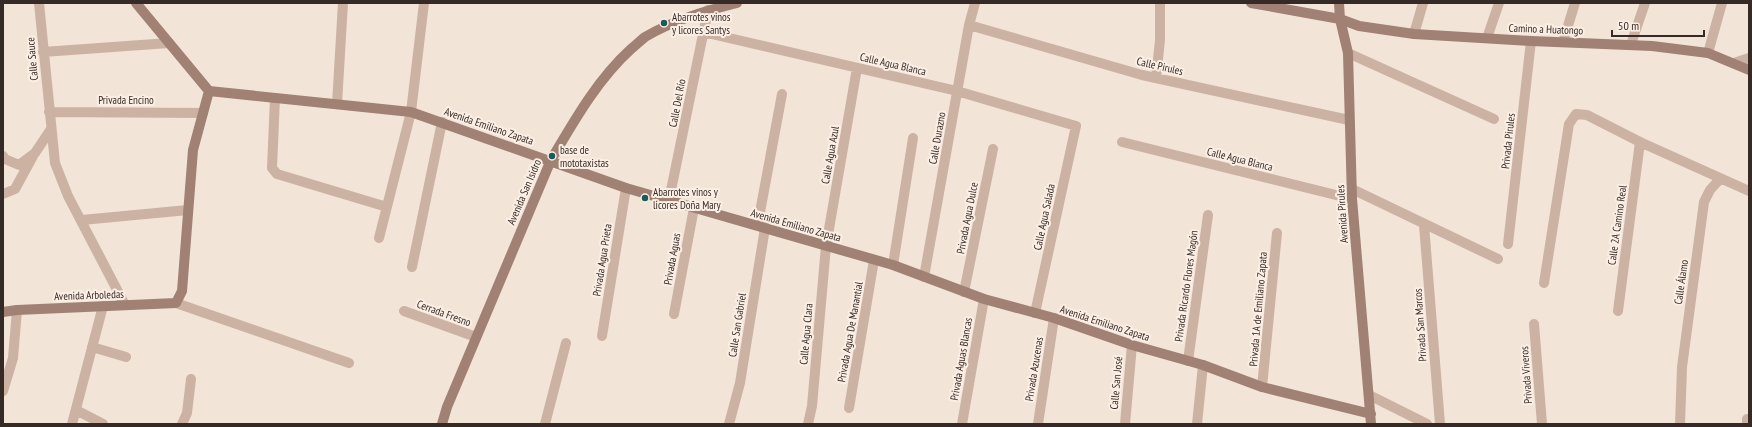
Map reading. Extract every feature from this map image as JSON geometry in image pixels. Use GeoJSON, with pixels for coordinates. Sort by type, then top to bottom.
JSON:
{"type":"FeatureCollection","features":[{"type":"Feature","properties":{"kind":"main road","name":"Avenida San Isidro"},"geometry":{"type":"LineString","coordinates":[[442,424],[447,407],[551,160],[596,89],[618,62],[644,38],[678,20],[708,10],[737,3]]}},
{"type":"Feature","properties":{"kind":"main road"},"geometry":{"type":"LineString","coordinates":[[1251,3],[1340,19]]}},
{"type":"Feature","properties":{"kind":"main road","name":"Avenida Pirules"},"geometry":{"type":"LineString","coordinates":[[1339,3],[1340,19],[1348,53],[1352,194],[1371,419]]}},
{"type":"Feature","properties":{"kind":"main road"},"geometry":{"type":"LineString","coordinates":[[135,4],[209,91],[192,150],[182,291],[176,303]]}},
{"type":"Feature","properties":{"kind":"main road","name":"Camino a Huatongo"},"geometry":{"type":"LineString","coordinates":[[1340,19],[1359,26],[1414,34],[1531,41],[1631,44],[1708,53],[1749,70]]}},
{"type":"Feature","properties":{"kind":"main road","name":"Avenida Emiliano Zapata"},"geometry":{"type":"LineString","coordinates":[[209,91],[411,112],[551,160],[626,188],[874,260],[984,299],[1054,318],[1132,345],[1203,365],[1262,386],[1371,419]]}},
{"type":"Feature","properties":{"kind":"main road","name":"Avenida Arboledas"},"geometry":{"type":"LineString","coordinates":[[3,312],[17,310],[176,303]]}},
{"type":"Feature","properties":{"kind":"street","name":"Calle Sauce"},"geometry":{"type":"LineString","coordinates":[[39,3],[50,128],[55,163],[68,196],[82,220],[125,305]]}},
{"type":"Feature","properties":{"kind":"street"},"geometry":{"type":"LineString","coordinates":[[337,104],[343,3]]}},
{"type":"Feature","properties":{"kind":"street"},"geometry":{"type":"LineString","coordinates":[[379,238],[411,112],[424,3]]}},
{"type":"Feature","properties":{"kind":"street","name":"Calle Durazno"},"geometry":{"type":"LineString","coordinates":[[924,277],[969,24],[975,3]]}},
{"type":"Feature","properties":{"kind":"street"},"geometry":{"type":"LineString","coordinates":[[1156,78],[1160,40],[1160,3]]}},
{"type":"Feature","properties":{"kind":"street"},"geometry":{"type":"LineString","coordinates":[[1414,34],[1423,3]]}},
{"type":"Feature","properties":{"kind":"street"},"geometry":{"type":"LineString","coordinates":[[1488,38],[1499,3]]}},
{"type":"Feature","properties":{"kind":"street"},"geometry":{"type":"LineString","coordinates":[[1563,42],[1575,3]]}},
{"type":"Feature","properties":{"kind":"street"},"geometry":{"type":"LineString","coordinates":[[1631,44],[1646,3]]}},
{"type":"Feature","properties":{"kind":"street"},"geometry":{"type":"LineString","coordinates":[[1708,53],[1722,3]]}},
{"type":"Feature","properties":{"kind":"street","name":"Calle Del Río"},"geometry":{"type":"LineString","coordinates":[[669,200],[708,10]]}},
{"type":"Feature","properties":{"kind":"street","name":"Calle Pirules"},"geometry":{"type":"LineString","coordinates":[[969,24],[1156,78],[1349,120]]}},
{"type":"Feature","properties":{"kind":"street","name":"Calle Agua Blanca"},"geometry":{"type":"LineString","coordinates":[[703,32],[957,91],[1076,126]]}},
{"type":"Feature","properties":{"kind":"street","name":"Privada Pirules"},"geometry":{"type":"LineString","coordinates":[[1508,244],[1531,41]]}},
{"type":"Feature","properties":{"kind":"street"},"geometry":{"type":"LineString","coordinates":[[43,52],[169,43]]}},
{"type":"Feature","properties":{"kind":"street"},"geometry":{"type":"LineString","coordinates":[[1348,53],[1494,119]]}},
{"type":"Feature","properties":{"kind":"street"},"geometry":{"type":"LineString","coordinates":[[1734,63],[1749,58]]}},
{"type":"Feature","properties":{"kind":"street","name":"Calle Agua Azul"},"geometry":{"type":"LineString","coordinates":[[826,246],[856,68]]}},
{"type":"Feature","properties":{"kind":"street"},"geometry":{"type":"LineString","coordinates":[[765,228],[760,212],[782,94]]}},
{"type":"Feature","properties":{"kind":"street"},"geometry":{"type":"LineString","coordinates":[[275,98],[272,168],[277,174],[387,207]]}},
{"type":"Feature","properties":{"kind":"street","name":"Privada Encino"},"geometry":{"type":"LineString","coordinates":[[49,112],[203,113]]}},
{"type":"Feature","properties":{"kind":"street"},"geometry":{"type":"LineString","coordinates":[[1544,283],[1569,124],[1576,114],[1587,115],[1640,142],[1749,192]]}},
{"type":"Feature","properties":{"kind":"street"},"geometry":{"type":"LineString","coordinates":[[412,267],[442,122]]}},
{"type":"Feature","properties":{"kind":"street","name":"Calle Agua Salada"},"geometry":{"type":"LineString","coordinates":[[1035,313],[1076,126]]}},
{"type":"Feature","properties":{"kind":"street"},"geometry":{"type":"LineString","coordinates":[[3,194],[15,189],[50,128]]}},
{"type":"Feature","properties":{"kind":"street"},"geometry":{"type":"LineString","coordinates":[[893,266],[912,138]]}},
{"type":"Feature","properties":{"kind":"street","name":"Calle Agua Blanca"},"geometry":{"type":"LineString","coordinates":[[1122,142],[1352,194],[1498,259]]}},
{"type":"Feature","properties":{"kind":"street","name":"Calle 2A Camino Real"},"geometry":{"type":"LineString","coordinates":[[1618,311],[1640,142]]}},
{"type":"Feature","properties":{"kind":"street","name":"Privada Agua Dulce"},"geometry":{"type":"LineString","coordinates":[[964,292],[993,149]]}},
{"type":"Feature","properties":{"kind":"street"},"geometry":{"type":"LineString","coordinates":[[3,156],[5,159],[19,165],[35,153]]}},
{"type":"Feature","properties":{"kind":"street","name":"Calle Álamo"},"geometry":{"type":"LineString","coordinates":[[1680,424],[1682,367],[1704,202],[1710,190],[1720,179]]}},
{"type":"Feature","properties":{"kind":"street","name":"Privada Agua Prieta"},"geometry":{"type":"LineString","coordinates":[[602,336],[626,188]]}},
{"type":"Feature","properties":{"kind":"street","name":"Privada Aguas"},"geometry":{"type":"LineString","coordinates":[[674,314],[694,208]]}},
{"type":"Feature","properties":{"kind":"street"},"geometry":{"type":"LineString","coordinates":[[82,220],[188,210]]}},
{"type":"Feature","properties":{"kind":"street","name":"Privada Ricardo Flores Magón"},"geometry":{"type":"LineString","coordinates":[[1188,361],[1208,216]]}},
{"type":"Feature","properties":{"kind":"street","name":"Privada San Marcos"},"geometry":{"type":"LineString","coordinates":[[1424,225],[1440,424]]}},
{"type":"Feature","properties":{"kind":"street","name":"Calle San Gabriel"},"geometry":{"type":"LineString","coordinates":[[729,424],[740,383],[765,228]]}},
{"type":"Feature","properties":{"kind":"street","name":"Privada 1A de Emiliano Zapata"},"geometry":{"type":"LineString","coordinates":[[1262,386],[1277,233]]}},
{"type":"Feature","properties":{"kind":"street","name":"Calle Agua Clara"},"geometry":{"type":"LineString","coordinates":[[808,424],[812,406],[826,246]]}},
{"type":"Feature","properties":{"kind":"street","name":"Privada Agua De Manantial"},"geometry":{"type":"LineString","coordinates":[[849,408],[874,260]]}},
{"type":"Feature","properties":{"kind":"street","name":"Privada Aguas Blancas"},"geometry":{"type":"LineString","coordinates":[[962,424],[984,299]]}},
{"type":"Feature","properties":{"kind":"street"},"geometry":{"type":"LineString","coordinates":[[176,303],[349,363]]}},
{"type":"Feature","properties":{"kind":"street"},"geometry":{"type":"LineString","coordinates":[[72,424],[103,306]]}},
{"type":"Feature","properties":{"kind":"street"},"geometry":{"type":"LineString","coordinates":[[3,391],[13,358],[17,310]]}},
{"type":"Feature","properties":{"kind":"street","name":"Cerrada Fresno"},"geometry":{"type":"LineString","coordinates":[[404,311],[476,337]]}},
{"type":"Feature","properties":{"kind":"street","name":"Privada Azucenas"},"geometry":{"type":"LineString","coordinates":[[1038,424],[1054,318]]}},
{"type":"Feature","properties":{"kind":"street","name":"Privada Viveros"},"geometry":{"type":"LineString","coordinates":[[1534,324],[1542,424]]}},
{"type":"Feature","properties":{"kind":"street"},"geometry":{"type":"LineString","coordinates":[[545,424],[566,343]]}},
{"type":"Feature","properties":{"kind":"street","name":"Calle San José"},"geometry":{"type":"LineString","coordinates":[[1125,424],[1132,345]]}},
{"type":"Feature","properties":{"kind":"street"},"geometry":{"type":"LineString","coordinates":[[92,347],[126,357]]}},
{"type":"Feature","properties":{"kind":"street"},"geometry":{"type":"LineString","coordinates":[[1197,424],[1203,365]]}},
{"type":"Feature","properties":{"kind":"street"},"geometry":{"type":"LineString","coordinates":[[182,424],[187,413],[191,379]]}},
{"type":"Feature","properties":{"kind":"street"},"geometry":{"type":"LineString","coordinates":[[1369,395],[1421,423]]}},
{"type":"Feature","properties":{"kind":"street"},"geometry":{"type":"LineString","coordinates":[[76,410],[103,424]]}},
{"type":"Feature","properties":{"kind":"place","name":"Abarrotes vinos y licores Santys"},"geometry":{"type":"Point","coordinates":[664,23]}},
{"type":"Feature","properties":{"kind":"place","name":"base de mototaxistas"},"geometry":{"type":"Point","coordinates":[552,156]}},
{"type":"Feature","properties":{"kind":"place","name":"Abarrotes vinos y licores Doña Mary"},"geometry":{"type":"Point","coordinates":[645,198]}}]}
